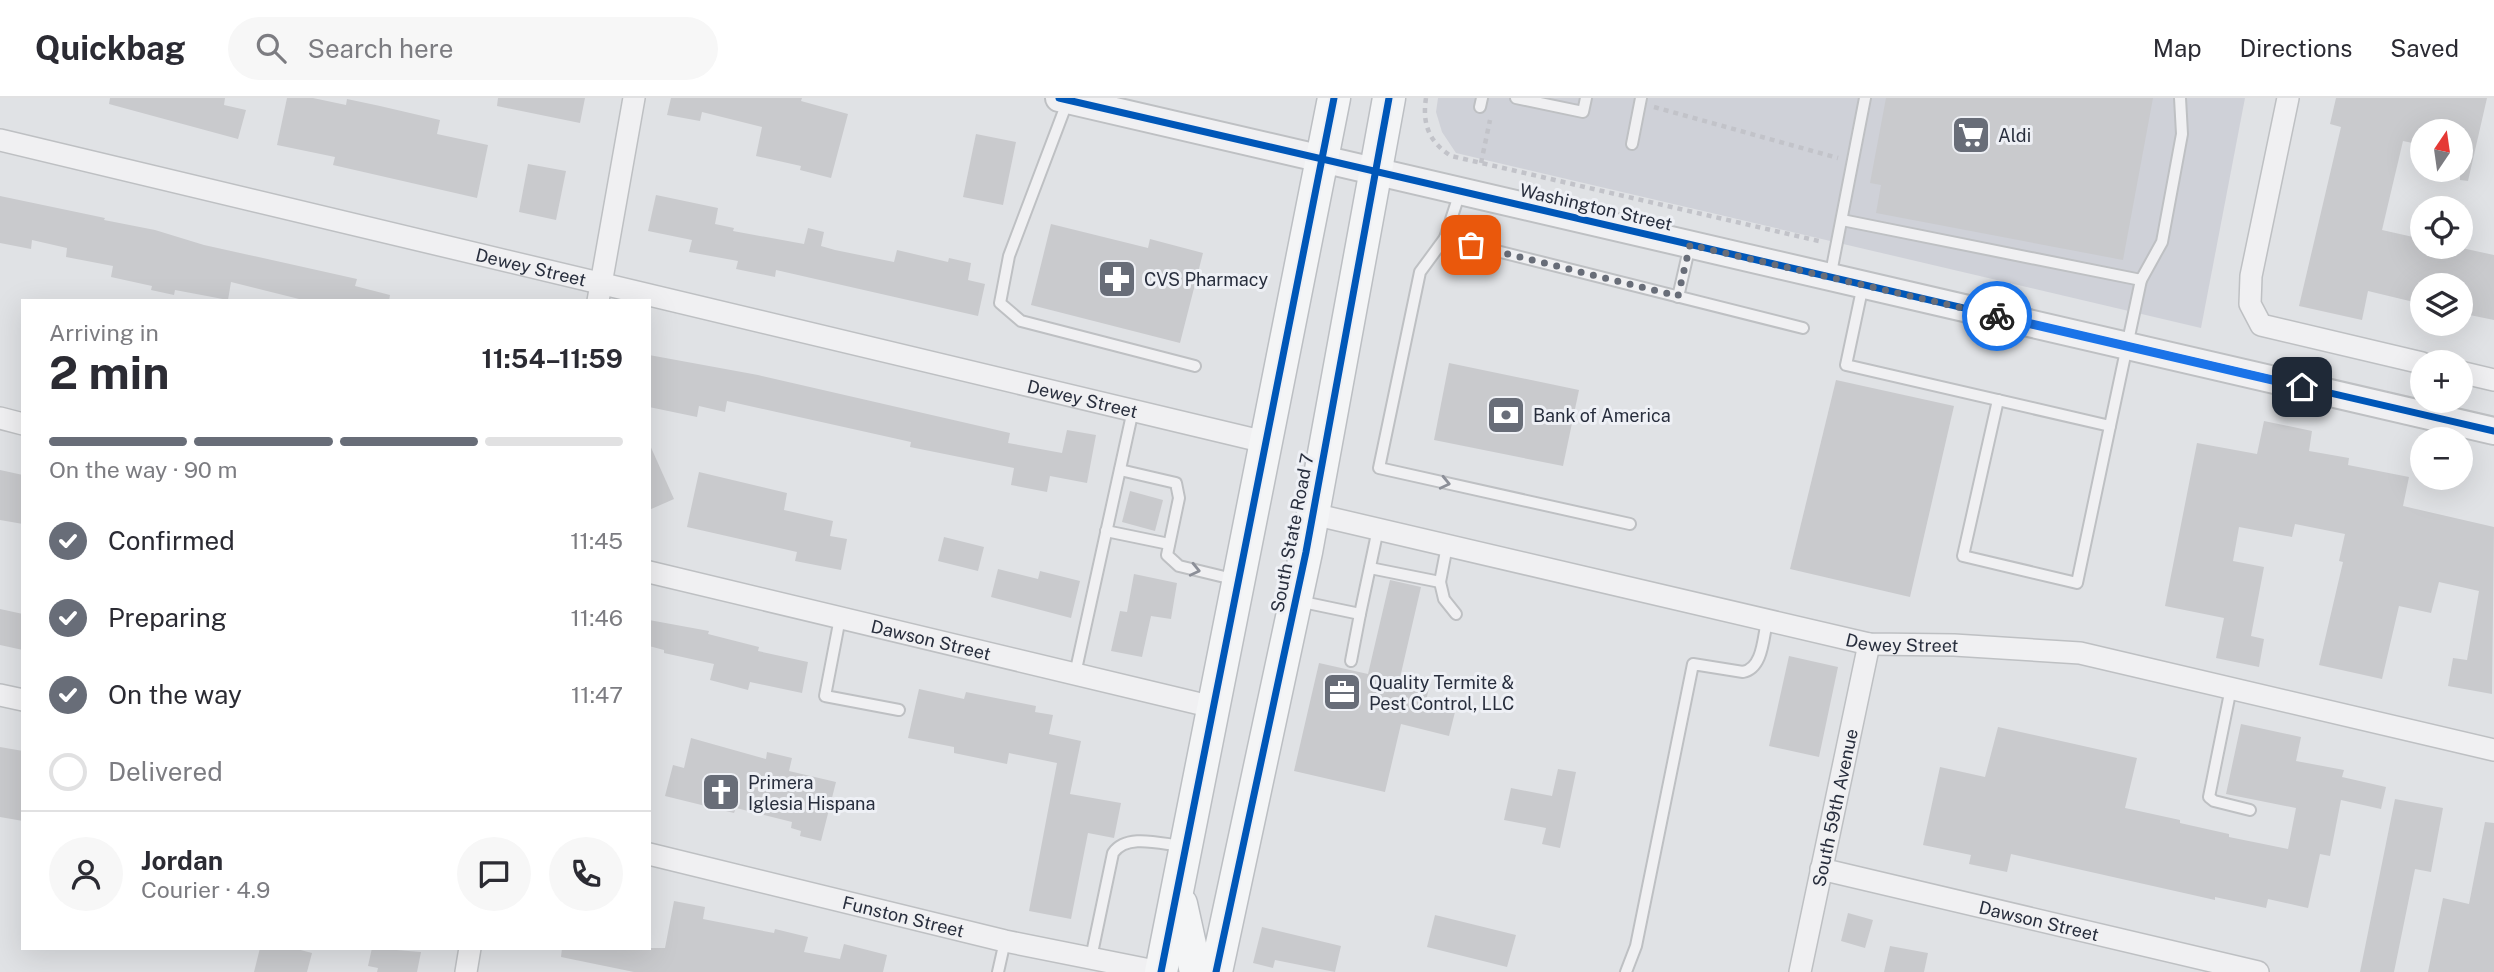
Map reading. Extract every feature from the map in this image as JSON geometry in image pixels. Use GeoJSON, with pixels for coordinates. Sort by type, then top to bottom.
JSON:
{"type":"FeatureCollection","features":[{"type":"Feature","properties":{"kind":"main road"},"geometry":{"type":"LineString","coordinates":[[1161,972],[1334,98]]}},
{"type":"Feature","properties":{"kind":"main road","name":"South State Road 7"},"geometry":{"type":"LineString","coordinates":[[1216,972],[1313,514],[1389,98]]}},
{"type":"Feature","properties":{"kind":"main road"},"geometry":{"type":"LineString","coordinates":[[1178,889],[1196,972]]}},
{"type":"Feature","properties":{"kind":"street"},"geometry":{"type":"LineString","coordinates":[[600,293],[634,98]]}},
{"type":"Feature","properties":{"kind":"street"},"geometry":{"type":"LineString","coordinates":[[2288,98],[2251,276],[2250,304],[2261,325],[2410,360]]}},
{"type":"Feature","properties":{"kind":"street","name":"Washington Street"},"geometry":{"type":"LineString","coordinates":[[1063,99],[2494,431]]}},
{"type":"Feature","properties":{"kind":"street","name":"Dewey Street"},"geometry":{"type":"LineString","coordinates":[[0,140],[627,299]]}},
{"type":"Feature","properties":{"kind":"street","name":"Dewey Street"},"geometry":{"type":"LineString","coordinates":[[651,304],[1133,410],[1265,442]]}},
{"type":"Feature","properties":{"kind":"street"},"geometry":{"type":"LineString","coordinates":[[2473,375],[2494,380]]}},
{"type":"Feature","properties":{"kind":"street"},"geometry":{"type":"LineString","coordinates":[[0,418],[21,423]]}},
{"type":"Feature","properties":{"kind":"street","name":"Dewey Street"},"geometry":{"type":"LineString","coordinates":[[1313,514],[1869,645],[1954,645],[2080,653],[2494,750]]}},
{"type":"Feature","properties":{"kind":"street","name":"Dawson Street"},"geometry":{"type":"LineString","coordinates":[[651,572],[1213,707]]}},
{"type":"Feature","properties":{"kind":"street","name":"South 59th Avenue"},"geometry":{"type":"LineString","coordinates":[[1800,972],[1869,645]]}},
{"type":"Feature","properties":{"kind":"street"},"geometry":{"type":"LineString","coordinates":[[0,695],[21,700]]}},
{"type":"Feature","properties":{"kind":"street","name":"Funston Street"},"geometry":{"type":"LineString","coordinates":[[651,854],[1004,941],[1161,972]]}},
{"type":"Feature","properties":{"kind":"street","name":"Dawson Street"},"geometry":{"type":"LineString","coordinates":[[1821,869],[2258,972]]}},
{"type":"Feature","properties":{"kind":"street"},"geometry":{"type":"LineString","coordinates":[[466,972],[470,950]]}},
{"type":"Feature","properties":{"kind":"lane"},"geometry":{"type":"LineString","coordinates":[[1516,98],[1583,112],[1586,98]]}},
{"type":"Feature","properties":{"kind":"lane"},"geometry":{"type":"LineString","coordinates":[[1830,278],[1865,98]]}},
{"type":"Feature","properties":{"kind":"lane"},"geometry":{"type":"LineString","coordinates":[[1998,400],[1963,556],[2077,583],[2129,347],[2141,280],[2162,242],[2182,134],[2180,98]]}},
{"type":"Feature","properties":{"kind":"lane"},"geometry":{"type":"LineString","coordinates":[[1063,99],[1009,256],[1000,303],[1021,321],[1195,366]]}},
{"type":"Feature","properties":{"kind":"lane"},"geometry":{"type":"LineString","coordinates":[[1632,144],[1640,101]]}},
{"type":"Feature","properties":{"kind":"lane"},"geometry":{"type":"LineString","coordinates":[[1460,192],[1445,239],[1420,272],[1379,468],[1630,524]]}},
{"type":"Feature","properties":{"kind":"lane"},"geometry":{"type":"LineString","coordinates":[[1842,219],[2141,280]]}},
{"type":"Feature","properties":{"kind":"lane"},"geometry":{"type":"LineString","coordinates":[[1445,239],[1802,328]]}},
{"type":"Feature","properties":{"kind":"lane"},"geometry":{"type":"LineString","coordinates":[[1678,296],[1690,245]]}},
{"type":"Feature","properties":{"kind":"lane"},"geometry":{"type":"LineString","coordinates":[[1863,285],[1846,365],[2110,426]]}},
{"type":"Feature","properties":{"kind":"lane"},"geometry":{"type":"LineString","coordinates":[[1075,674],[1133,410]]}},
{"type":"Feature","properties":{"kind":"lane"},"geometry":{"type":"LineString","coordinates":[[1120,470],[1176,483],[1179,498],[1167,555],[1179,566],[1238,580]]}},
{"type":"Feature","properties":{"kind":"lane"},"geometry":{"type":"LineString","coordinates":[[1351,661],[1378,529]]}},
{"type":"Feature","properties":{"kind":"lane"},"geometry":{"type":"LineString","coordinates":[[1106,531],[1169,544]]}},
{"type":"Feature","properties":{"kind":"lane"},"geometry":{"type":"LineString","coordinates":[[1447,545],[1440,582],[1444,599],[1456,614]]}},
{"type":"Feature","properties":{"kind":"lane"},"geometry":{"type":"LineString","coordinates":[[1370,568],[1440,582]]}},
{"type":"Feature","properties":{"kind":"lane"},"geometry":{"type":"LineString","coordinates":[[1295,601],[1360,614]]}},
{"type":"Feature","properties":{"kind":"lane"},"geometry":{"type":"LineString","coordinates":[[839,618],[825,696],[899,710]]}},
{"type":"Feature","properties":{"kind":"lane"},"geometry":{"type":"LineString","coordinates":[[1626,972],[1636,946],[1693,664],[1751,671],[1757,664],[1767,621]]}},
{"type":"Feature","properties":{"kind":"lane"},"geometry":{"type":"LineString","coordinates":[[2231,688],[2209,797],[2214,802],[2250,810]]}},
{"type":"Feature","properties":{"kind":"lane"},"geometry":{"type":"LineString","coordinates":[[1091,958],[1113,853],[1118,847],[1133,841],[1185,847]]}},
{"type":"Feature","properties":{"kind":"lane"},"geometry":{"type":"LineString","coordinates":[[998,972],[1004,941]]}},
{"type":"Feature","properties":{"kind":"path"},"geometry":{"type":"LineString","coordinates":[[1426,98],[1424,113],[1434,142],[1451,156],[1544,179],[1579,183],[1837,245]]}},
{"type":"Feature","properties":{"kind":"path"},"geometry":{"type":"LineString","coordinates":[[1640,101],[1853,162]]}},
{"type":"Feature","properties":{"kind":"path"},"geometry":{"type":"LineString","coordinates":[[1480,163],[1492,110]]}},
{"type":"Feature","properties":{"kind":"shaded area"},"geometry":{"type":"Polygon","coordinates":[[[1438,98],[2245,98],[2201,328],[1456,153],[1442,132],[1436,112],[1438,98]]]}},
{"type":"Feature","properties":{"kind":"building"},"geometry":{"type":"Polygon","coordinates":[[[110,98],[225,98],[224,105],[246,110],[238,139],[109,104],[110,98]]]}},
{"type":"Feature","properties":{"kind":"building"},"geometry":{"type":"Polygon","coordinates":[[[287,98],[313,98],[346,105],[347,99],[440,120],[437,134],[488,145],[477,198],[333,165],[335,157],[277,145],[287,98]]]}},
{"type":"Feature","properties":{"kind":"building"},"geometry":{"type":"Polygon","coordinates":[[[498,98],[585,98],[580,123],[497,106],[498,98]]]}},
{"type":"Feature","properties":{"kind":"building"},"geometry":{"type":"Polygon","coordinates":[[[671,98],[802,98],[801,101],[848,114],[831,178],[800,170],[801,166],[756,156],[762,127],[702,112],[700,121],[667,115],[671,98]]]}},
{"type":"Feature","properties":{"kind":"building"},"geometry":{"type":"Polygon","coordinates":[[[1886,98],[2153,98],[2123,260],[1876,213],[1881,185],[1870,183],[1886,98]]]}},
{"type":"Feature","properties":{"kind":"building"},"geometry":{"type":"Polygon","coordinates":[[[2336,98],[2487,98],[2473,159],[2473,119],[2410,119],[2410,142],[2403,141],[2382,230],[2410,236],[2410,259],[2473,259],[2473,250],[2494,255],[2494,320],[2473,316],[2473,273],[2410,273],[2410,301],[2368,291],[2362,320],[2299,306],[2341,127],[2330,124],[2336,98]]]}},
{"type":"Feature","properties":{"kind":"building"},"geometry":{"type":"Polygon","coordinates":[[[976,134],[1016,142],[1003,205],[963,197],[976,134]]]}},
{"type":"Feature","properties":{"kind":"building"},"geometry":{"type":"Polygon","coordinates":[[[528,164],[566,171],[556,220],[519,212],[528,164]]]}},
{"type":"Feature","properties":{"kind":"building"},"geometry":{"type":"Polygon","coordinates":[[[656,195],[718,208],[715,224],[734,228],[733,231],[804,244],[808,228],[824,232],[821,246],[835,250],[894,262],[897,250],[948,262],[949,258],[971,263],[968,280],[985,284],[978,316],[776,270],[775,277],[736,269],[738,261],[689,252],[692,240],[648,231],[656,195]]]}},
{"type":"Feature","properties":{"kind":"building"},"geometry":{"type":"Polygon","coordinates":[[[0,196],[105,218],[104,220],[155,230],[204,245],[357,279],[355,286],[390,295],[389,299],[299,299],[231,282],[228,299],[175,290],[174,295],[151,290],[152,286],[111,277],[113,266],[66,257],[67,248],[32,240],[31,249],[0,243],[0,196]]]}},
{"type":"Feature","properties":{"kind":"building","name":"CVS Pharmacy"},"geometry":{"type":"Polygon","coordinates":[[[1051,224],[1148,248],[1150,239],[1203,253],[1180,343],[1031,305],[1051,224]]]}},
{"type":"Feature","properties":{"kind":"building"},"geometry":{"type":"Polygon","coordinates":[[[651,355],[758,375],[1010,433],[1008,443],[1062,453],[1067,430],[1096,435],[1087,483],[1050,476],[1047,492],[1011,485],[1014,468],[910,447],[911,442],[727,401],[725,412],[699,406],[697,417],[651,407],[651,355]]]}},
{"type":"Feature","properties":{"kind":"building","name":"Bank of America"},"geometry":{"type":"Polygon","coordinates":[[[1449,363],[1579,390],[1563,466],[1434,440],[1449,363]]]}},
{"type":"Feature","properties":{"kind":"building"},"geometry":{"type":"Polygon","coordinates":[[[1836,380],[1954,406],[1910,597],[1790,569],[1836,380]]]}},
{"type":"Feature","properties":{"kind":"building"},"geometry":{"type":"Polygon","coordinates":[[[2264,421],[2312,431],[2309,451],[2349,458],[2348,465],[2409,477],[2403,506],[2494,527],[2492,694],[2448,686],[2453,658],[2467,660],[2479,591],[2439,582],[2431,613],[2399,606],[2382,679],[2319,665],[2343,562],[2339,561],[2345,534],[2295,524],[2292,537],[2239,527],[2233,561],[2264,567],[2251,636],[2264,639],[2259,667],[2216,658],[2224,618],[2165,606],[2197,443],[2257,454],[2264,421]]]}},
{"type":"Feature","properties":{"kind":"building"},"geometry":{"type":"Polygon","coordinates":[[[651,447],[674,499],[651,509],[651,447]]]}},
{"type":"Feature","properties":{"kind":"building"},"geometry":{"type":"Polygon","coordinates":[[[0,470],[21,475],[21,524],[0,520],[0,470]]]}},
{"type":"Feature","properties":{"kind":"building"},"geometry":{"type":"Polygon","coordinates":[[[699,472],[787,493],[784,510],[833,521],[830,536],[847,539],[841,570],[795,561],[797,552],[687,527],[699,472]]]}},
{"type":"Feature","properties":{"kind":"building"},"geometry":{"type":"Polygon","coordinates":[[[1130,491],[1163,500],[1155,531],[1122,522],[1130,491]]]}},
{"type":"Feature","properties":{"kind":"building"},"geometry":{"type":"Polygon","coordinates":[[[944,537],[984,547],[978,571],[938,561],[944,537]]]}},
{"type":"Feature","properties":{"kind":"building"},"geometry":{"type":"Polygon","coordinates":[[[998,569],[1038,579],[1040,571],[1080,581],[1071,618],[991,597],[998,569]]]}},
{"type":"Feature","properties":{"kind":"building"},"geometry":{"type":"Polygon","coordinates":[[[1134,574],[1177,583],[1171,619],[1151,616],[1142,657],[1111,651],[1120,611],[1127,612],[1134,574]]]}},
{"type":"Feature","properties":{"kind":"building"},"geometry":{"type":"Polygon","coordinates":[[[1390,580],[1421,587],[1399,682],[1429,688],[1425,705],[1455,712],[1449,736],[1401,724],[1385,792],[1294,771],[1319,663],[1368,674],[1390,580]]]}},
{"type":"Feature","properties":{"kind":"building"},"geometry":{"type":"Polygon","coordinates":[[[0,609],[21,614],[21,650],[0,645],[0,609]]]}},
{"type":"Feature","properties":{"kind":"building"},"geometry":{"type":"Polygon","coordinates":[[[651,620],[709,631],[708,634],[759,647],[758,651],[808,662],[802,693],[750,682],[748,690],[710,680],[714,664],[664,653],[664,650],[651,647],[651,620]]]}},
{"type":"Feature","properties":{"kind":"building"},"geometry":{"type":"Polygon","coordinates":[[[1789,656],[1838,667],[1819,757],[1769,746],[1789,656]]]}},
{"type":"Feature","properties":{"kind":"building"},"geometry":{"type":"Polygon","coordinates":[[[919,689],[964,699],[966,692],[1036,706],[1035,712],[1053,715],[1049,734],[1081,741],[1070,794],[1121,803],[1114,838],[1088,833],[1071,919],[1029,911],[1057,763],[1009,753],[1007,764],[954,753],[954,747],[908,738],[919,689]]]}},
{"type":"Feature","properties":{"kind":"building"},"geometry":{"type":"Polygon","coordinates":[[[2241,724],[2301,737],[2296,761],[2344,770],[2342,777],[2386,787],[2381,809],[2341,800],[2330,856],[2320,854],[2308,908],[2268,899],[2266,908],[2215,897],[2215,900],[2011,854],[2007,872],[1969,864],[1971,855],[1923,845],[1940,767],[1985,777],[1998,727],[2137,758],[2125,808],[2180,820],[2180,823],[2229,834],[2229,837],[2288,849],[2296,808],[2226,794],[2241,724]]]}},
{"type":"Feature","properties":{"kind":"building"},"geometry":{"type":"Polygon","coordinates":[[[691,738],[766,759],[767,752],[792,758],[789,771],[836,782],[821,841],[800,836],[801,831],[791,828],[792,822],[736,808],[734,813],[665,796],[673,765],[684,768],[691,738]]]}},
{"type":"Feature","properties":{"kind":"building"},"geometry":{"type":"Polygon","coordinates":[[[0,747],[21,751],[21,821],[0,817],[0,747]]]}},
{"type":"Feature","properties":{"kind":"building"},"geometry":{"type":"Polygon","coordinates":[[[1558,769],[1576,772],[1560,848],[1542,844],[1546,828],[1504,820],[1511,788],[1552,796],[1558,769]]]}},
{"type":"Feature","properties":{"kind":"building"},"geometry":{"type":"Polygon","coordinates":[[[2395,799],[2443,808],[2431,872],[2415,869],[2394,972],[2360,972],[2395,799]]]}},
{"type":"Feature","properties":{"kind":"building"},"geometry":{"type":"Polygon","coordinates":[[[2485,822],[2494,823],[2494,972],[2428,972],[2443,898],[2469,904],[2485,822]]]}},
{"type":"Feature","properties":{"kind":"building"},"geometry":{"type":"Polygon","coordinates":[[[674,901],[705,907],[703,919],[774,933],[775,929],[808,937],[804,952],[840,959],[844,944],[887,955],[883,972],[634,972],[561,957],[562,950],[665,948],[674,901]]]}},
{"type":"Feature","properties":{"kind":"building"},"geometry":{"type":"Polygon","coordinates":[[[1848,913],[1873,920],[1865,948],[1841,941],[1848,913]]]}},
{"type":"Feature","properties":{"kind":"building"},"geometry":{"type":"Polygon","coordinates":[[[1435,915],[1516,935],[1507,967],[1427,947],[1435,915]]]}},
{"type":"Feature","properties":{"kind":"building"},"geometry":{"type":"Polygon","coordinates":[[[1262,927],[1341,946],[1335,972],[1275,960],[1273,968],[1253,963],[1262,927]]]}},
{"type":"Feature","properties":{"kind":"building"},"geometry":{"type":"Polygon","coordinates":[[[1890,946],[1928,953],[1924,972],[1884,972],[1890,946]]]}},
{"type":"Feature","properties":{"kind":"building"},"geometry":{"type":"Polygon","coordinates":[[[260,950],[301,950],[312,953],[307,972],[254,972],[260,950]]]}},
{"type":"Feature","properties":{"kind":"building"},"geometry":{"type":"Polygon","coordinates":[[[372,950],[421,952],[417,972],[377,972],[378,968],[368,966],[372,950]]]}},
{"type":"Feature","properties":{"kind":"cycle path"},"geometry":{"type":"LineString","coordinates":[[1059,98],[2494,431]]}},
{"type":"Feature","properties":{"kind":"cycle path"},"geometry":{"type":"LineString","coordinates":[[1161,972],[1334,98]]}},
{"type":"Feature","properties":{"kind":"cycle path"},"geometry":{"type":"LineString","coordinates":[[1216,972],[1306,552],[1389,98]]}},
{"type":"Feature","properties":{"kind":"way so far"},"geometry":{"type":"LineString","coordinates":[[1471,245],[1678,296],[1690,245],[1997,316]]}},
{"type":"Feature","properties":{"kind":"place","name":"Aldi"},"geometry":{"type":"Point","coordinates":[1971,135]}},
{"type":"Feature","properties":{"kind":"place","name":"CVS Pharmacy"},"geometry":{"type":"Point","coordinates":[1117,279]}},
{"type":"Feature","properties":{"kind":"place","name":"Bank of America"},"geometry":{"type":"Point","coordinates":[1506,415]}},
{"type":"Feature","properties":{"kind":"place","name":"Quality Termite & Pest Control, LLC"},"geometry":{"type":"Point","coordinates":[1342,692]}},
{"type":"Feature","properties":{"kind":"place","name":"Primera Iglesia Hispana"},"geometry":{"type":"Point","coordinates":[721,792]}},
{"type":"Feature","properties":{"kind":"route"},"geometry":{"type":"LineString","coordinates":[[1997,316],[2302,387]]}}]}
